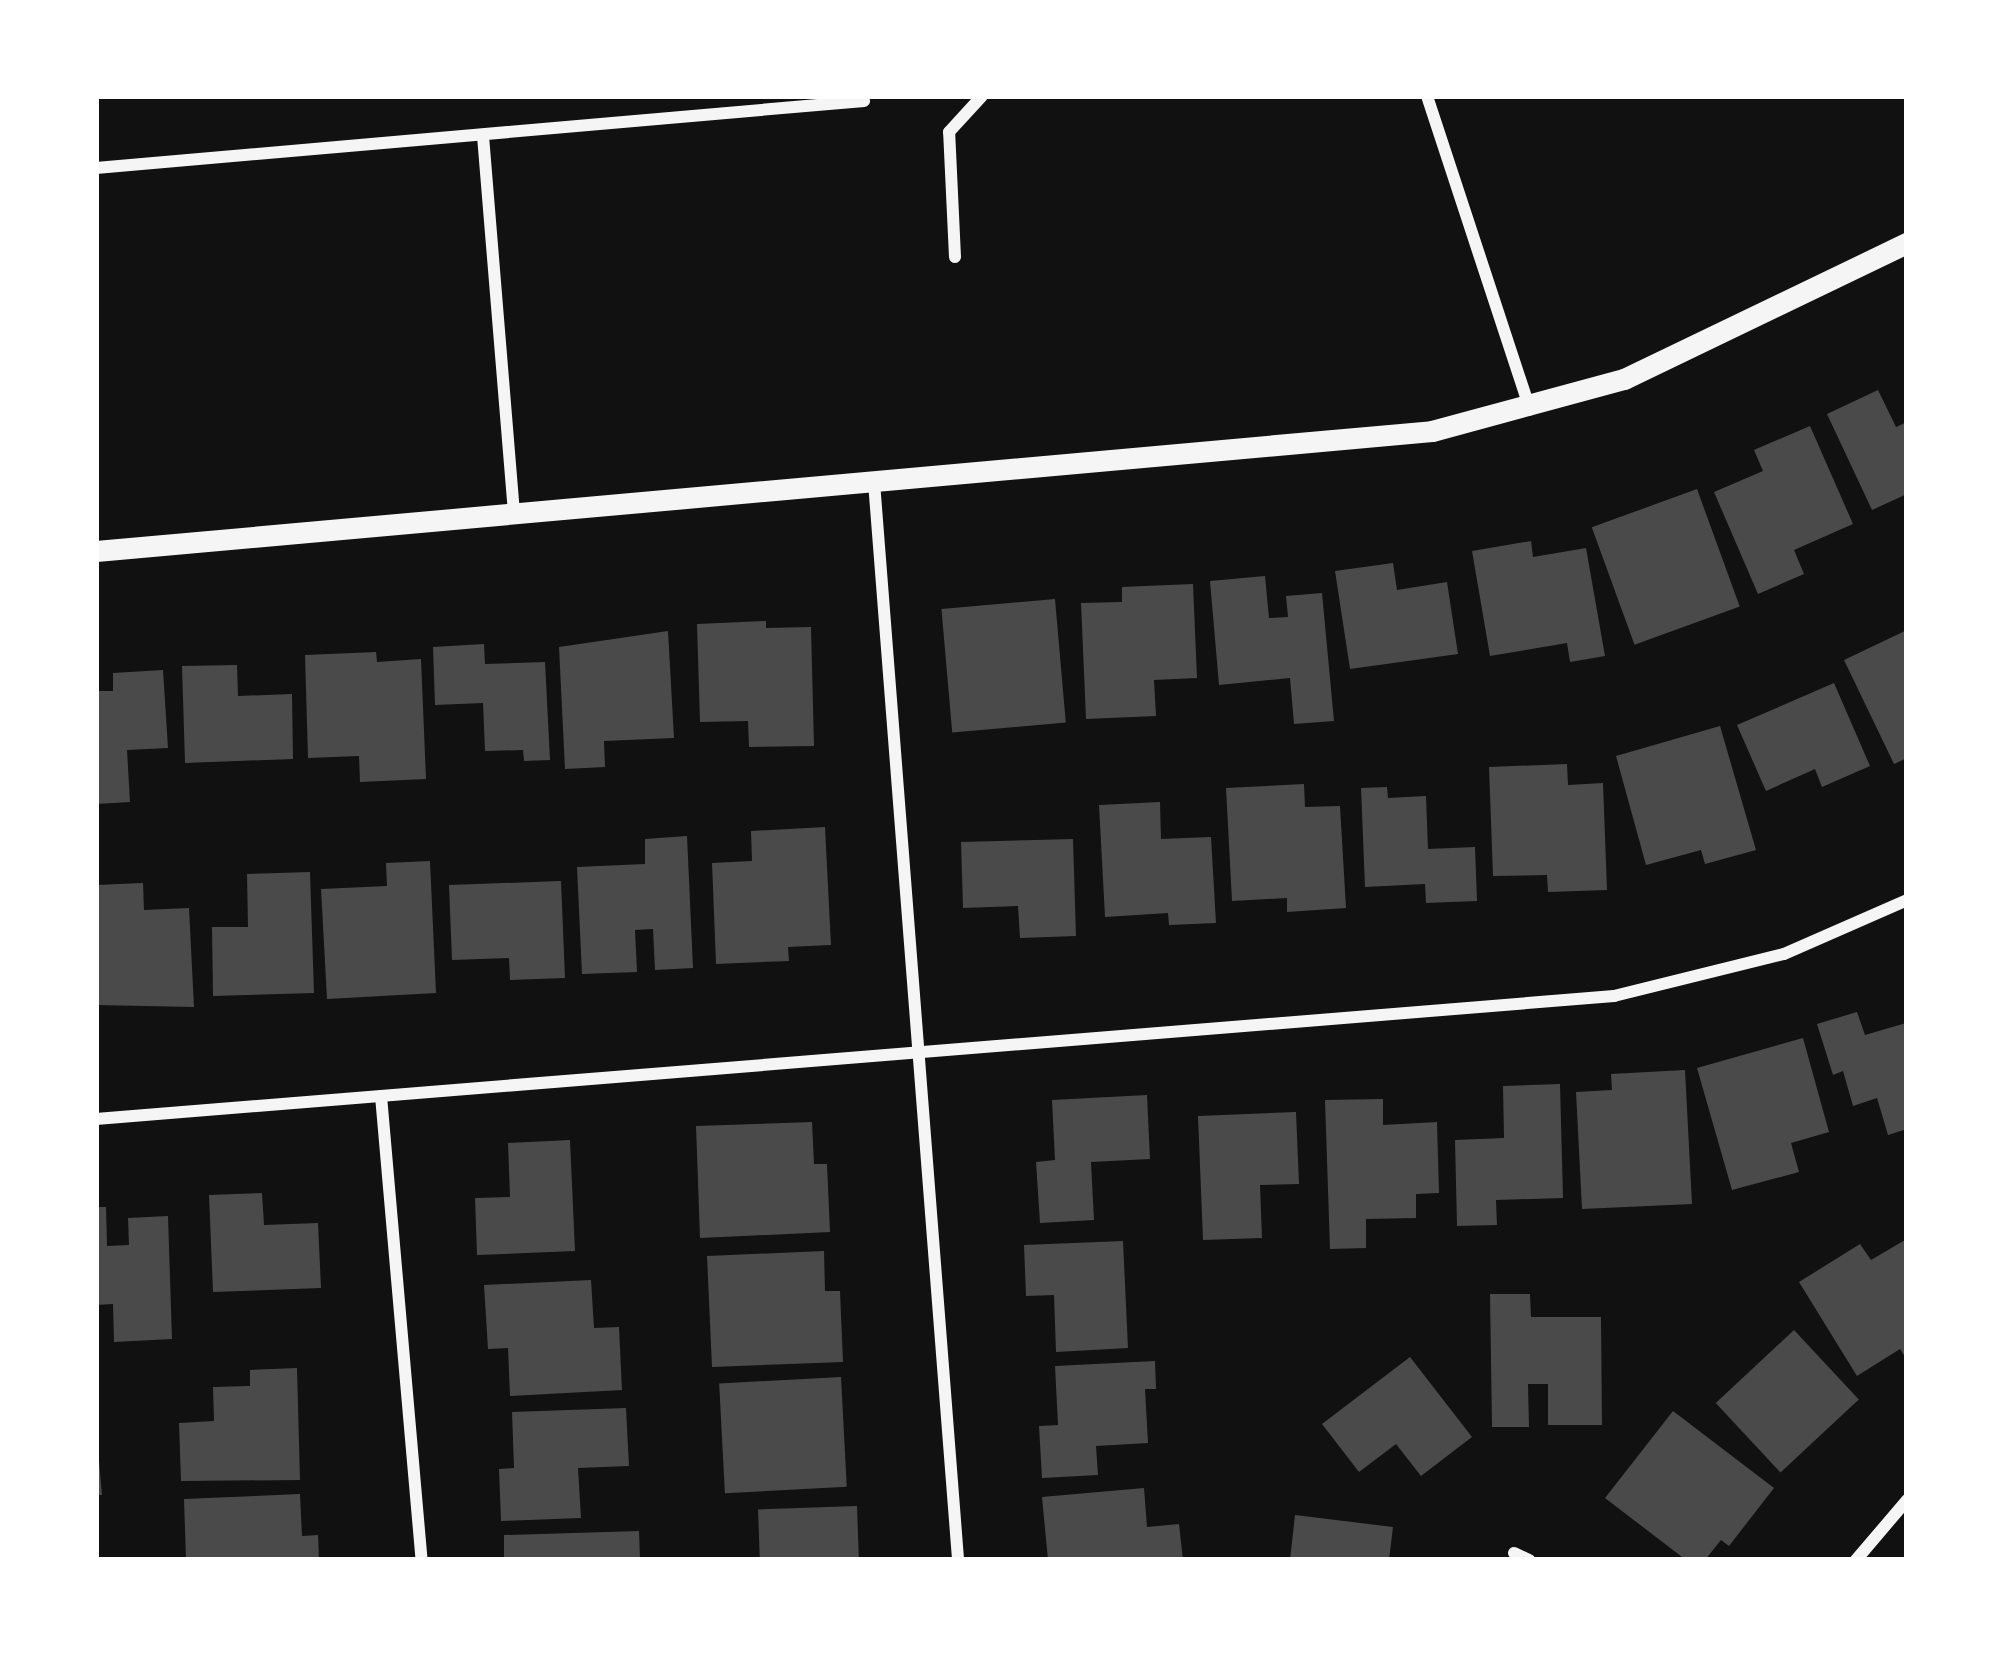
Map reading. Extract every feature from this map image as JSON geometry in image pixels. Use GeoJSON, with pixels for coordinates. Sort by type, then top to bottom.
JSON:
{"type":"FeatureCollection","features":[{"type":"Feature","properties":{"kind":"street"},"geometry":{"type":"LineString","coordinates":[[955,257],[949,132],[982,96]]}},
{"type":"Feature","properties":{"kind":"street"},"geometry":{"type":"LineString","coordinates":[[1427,96],[1530,410]]}},
{"type":"Feature","properties":{"kind":"street"},"geometry":{"type":"LineString","coordinates":[[96,169],[863,101]]}},
{"type":"Feature","properties":{"kind":"street"},"geometry":{"type":"LineString","coordinates":[[483,136],[514,514]]}},
{"type":"Feature","properties":{"kind":"street"},"geometry":{"type":"LineString","coordinates":[[96,551],[1432,431],[1530,410],[1686,354],[1907,243]]}},
{"type":"Feature","properties":{"kind":"street"},"geometry":{"type":"LineString","coordinates":[[874,482],[958,1560]]}},
{"type":"Feature","properties":{"kind":"street"},"geometry":{"type":"LineString","coordinates":[[96,1119],[1614,996],[1784,954],[1907,900]]}},
{"type":"Feature","properties":{"kind":"street"},"geometry":{"type":"LineString","coordinates":[[382,1096],[422,1560]]}},
{"type":"Feature","properties":{"kind":"street"},"geometry":{"type":"LineString","coordinates":[[1856,1560],[1907,1500]]}},
{"type":"Feature","properties":{"kind":"street"},"geometry":{"type":"LineString","coordinates":[[1514,1552],[1529,1560]]}},
{"type":"Feature","properties":{"kind":"building"},"geometry":{"type":"Polygon","coordinates":[[[1878,390],[1896,427],[1907,422],[1907,494],[1872,510],[1827,414],[1878,390]]]}},
{"type":"Feature","properties":{"kind":"building"},"geometry":{"type":"Polygon","coordinates":[[[1810,426],[1853,524],[1794,550],[1804,574],[1758,594],[1714,492],[1763,471],[1754,450],[1810,426]]]}},
{"type":"Feature","properties":{"kind":"building"},"geometry":{"type":"Polygon","coordinates":[[[1697,489],[1740,606],[1635,645],[1592,527],[1697,489]]]}},
{"type":"Feature","properties":{"kind":"building"},"geometry":{"type":"Polygon","coordinates":[[[1531,541],[1533,557],[1586,548],[1605,656],[1570,662],[1567,643],[1490,656],[1472,551],[1531,541]]]}},
{"type":"Feature","properties":{"kind":"building"},"geometry":{"type":"Polygon","coordinates":[[[1393,563],[1397,590],[1447,582],[1458,654],[1350,669],[1335,571],[1393,563]]]}},
{"type":"Feature","properties":{"kind":"building"},"geometry":{"type":"Polygon","coordinates":[[[1265,576],[1269,618],[1288,617],[1286,596],[1322,593],[1334,721],[1294,724],[1290,678],[1219,685],[1210,581],[1265,576]]]}},
{"type":"Feature","properties":{"kind":"building"},"geometry":{"type":"Polygon","coordinates":[[[1193,584],[1197,678],[1154,680],[1156,716],[1086,719],[1081,603],[1122,602],[1122,587],[1193,584]]]}},
{"type":"Feature","properties":{"kind":"building"},"geometry":{"type":"Polygon","coordinates":[[[1055,599],[1066,723],[952,732],[941,609],[1055,599]]]}},
{"type":"Feature","properties":{"kind":"building"},"geometry":{"type":"Polygon","coordinates":[[[766,621],[766,628],[811,627],[814,746],[749,747],[748,721],[700,722],[697,624],[766,621]]]}},
{"type":"Feature","properties":{"kind":"building"},"geometry":{"type":"Polygon","coordinates":[[[1907,630],[1907,758],[1894,764],[1844,660],[1907,630]]]}},
{"type":"Feature","properties":{"kind":"building"},"geometry":{"type":"Polygon","coordinates":[[[668,631],[674,738],[604,741],[605,767],[565,769],[559,647],[668,631]]]}},
{"type":"Feature","properties":{"kind":"building"},"geometry":{"type":"Polygon","coordinates":[[[484,644],[485,664],[545,662],[550,760],[524,761],[523,750],[485,751],[483,703],[435,705],[433,647],[484,644]]]}},
{"type":"Feature","properties":{"kind":"building"},"geometry":{"type":"Polygon","coordinates":[[[376,652],[377,662],[421,659],[426,779],[360,782],[359,756],[308,758],[305,655],[376,652]]]}},
{"type":"Feature","properties":{"kind":"building"},"geometry":{"type":"Polygon","coordinates":[[[237,665],[238,696],[292,694],[293,759],[185,763],[182,666],[237,665]]]}},
{"type":"Feature","properties":{"kind":"building"},"geometry":{"type":"Polygon","coordinates":[[[163,670],[168,748],[127,750],[130,802],[96,804],[96,691],[113,691],[113,673],[163,670]]]}},
{"type":"Feature","properties":{"kind":"building"},"geometry":{"type":"Polygon","coordinates":[[[1834,683],[1870,766],[1822,787],[1815,769],[1766,791],[1737,725],[1834,683]]]}},
{"type":"Feature","properties":{"kind":"building"},"geometry":{"type":"Polygon","coordinates":[[[1720,726],[1756,850],[1705,864],[1701,850],[1646,865],[1616,756],[1720,726]]]}},
{"type":"Feature","properties":{"kind":"building"},"geometry":{"type":"Polygon","coordinates":[[[1567,764],[1568,785],[1603,783],[1607,890],[1548,892],[1547,875],[1493,876],[1489,767],[1567,764]]]}},
{"type":"Feature","properties":{"kind":"building"},"geometry":{"type":"Polygon","coordinates":[[[1304,784],[1305,807],[1340,806],[1346,908],[1287,912],[1287,898],[1232,901],[1226,788],[1304,784]]]}},
{"type":"Feature","properties":{"kind":"building"},"geometry":{"type":"Polygon","coordinates":[[[1387,787],[1388,798],[1426,796],[1428,849],[1475,847],[1477,901],[1426,903],[1425,884],[1365,887],[1361,788],[1387,787]]]}},
{"type":"Feature","properties":{"kind":"building"},"geometry":{"type":"Polygon","coordinates":[[[1160,802],[1161,839],[1211,837],[1216,923],[1169,925],[1168,913],[1105,917],[1099,805],[1160,802]]]}},
{"type":"Feature","properties":{"kind":"building"},"geometry":{"type":"Polygon","coordinates":[[[825,827],[831,945],[788,947],[789,961],[716,964],[712,863],[752,861],[751,831],[825,827]]]}},
{"type":"Feature","properties":{"kind":"building"},"geometry":{"type":"Polygon","coordinates":[[[687,836],[693,968],[655,970],[653,929],[635,930],[637,972],[582,974],[577,867],[645,864],[645,839],[687,836]]]}},
{"type":"Feature","properties":{"kind":"building"},"geometry":{"type":"Polygon","coordinates":[[[1073,839],[1076,936],[1020,938],[1018,906],[963,908],[961,842],[1073,839]]]}},
{"type":"Feature","properties":{"kind":"building"},"geometry":{"type":"Polygon","coordinates":[[[430,861],[436,993],[327,999],[321,889],[387,886],[386,863],[430,861]]]}},
{"type":"Feature","properties":{"kind":"building"},"geometry":{"type":"Polygon","coordinates":[[[310,872],[314,993],[213,996],[212,927],[248,927],[247,874],[310,872]]]}},
{"type":"Feature","properties":{"kind":"building"},"geometry":{"type":"Polygon","coordinates":[[[561,881],[565,978],[510,980],[509,958],[452,960],[449,885],[561,881]]]}},
{"type":"Feature","properties":{"kind":"building"},"geometry":{"type":"Polygon","coordinates":[[[143,883],[144,910],[189,908],[194,1007],[96,1005],[96,885],[143,883]]]}},
{"type":"Feature","properties":{"kind":"building"},"geometry":{"type":"Polygon","coordinates":[[[1857,1012],[1865,1035],[1906,1023],[1907,1129],[1888,1135],[1877,1098],[1853,1106],[1843,1071],[1833,1075],[1817,1024],[1857,1012]]]}},
{"type":"Feature","properties":{"kind":"building"},"geometry":{"type":"Polygon","coordinates":[[[1803,1038],[1829,1132],[1791,1143],[1799,1172],[1732,1190],[1697,1068],[1803,1038]]]}},
{"type":"Feature","properties":{"kind":"building"},"geometry":{"type":"Polygon","coordinates":[[[1685,1070],[1692,1204],[1582,1209],[1576,1092],[1612,1090],[1611,1074],[1685,1070]]]}},
{"type":"Feature","properties":{"kind":"building"},"geometry":{"type":"Polygon","coordinates":[[[1560,1084],[1563,1198],[1496,1200],[1497,1225],[1457,1226],[1455,1140],[1504,1138],[1503,1086],[1560,1084]]]}},
{"type":"Feature","properties":{"kind":"building"},"geometry":{"type":"Polygon","coordinates":[[[1147,1095],[1150,1159],[1091,1162],[1094,1220],[1040,1223],[1036,1162],[1055,1160],[1052,1100],[1147,1095]]]}},
{"type":"Feature","properties":{"kind":"building"},"geometry":{"type":"Polygon","coordinates":[[[1383,1099],[1383,1125],[1437,1122],[1439,1193],[1416,1194],[1416,1218],[1366,1219],[1366,1248],[1330,1249],[1325,1100],[1383,1099]]]}},
{"type":"Feature","properties":{"kind":"building"},"geometry":{"type":"Polygon","coordinates":[[[1296,1112],[1299,1184],[1260,1185],[1262,1238],[1203,1240],[1198,1116],[1296,1112]]]}},
{"type":"Feature","properties":{"kind":"building"},"geometry":{"type":"Polygon","coordinates":[[[812,1122],[814,1164],[827,1164],[830,1232],[700,1238],[696,1126],[812,1122]]]}},
{"type":"Feature","properties":{"kind":"building"},"geometry":{"type":"Polygon","coordinates":[[[570,1140],[575,1251],[477,1255],[475,1198],[510,1197],[508,1143],[570,1140]]]}},
{"type":"Feature","properties":{"kind":"building"},"geometry":{"type":"Polygon","coordinates":[[[262,1193],[264,1225],[318,1223],[321,1288],[213,1292],[209,1195],[262,1193]]]}},
{"type":"Feature","properties":{"kind":"building"},"geometry":{"type":"Polygon","coordinates":[[[96,1207],[106,1207],[107,1246],[129,1245],[128,1218],[168,1216],[172,1339],[114,1342],[113,1304],[96,1305],[96,1207]]]}},
{"type":"Feature","properties":{"kind":"building"},"geometry":{"type":"Polygon","coordinates":[[[1905,1240],[1907,1360],[1900,1349],[1857,1376],[1799,1282],[1860,1244],[1871,1260],[1905,1240]]]}},
{"type":"Feature","properties":{"kind":"building"},"geometry":{"type":"Polygon","coordinates":[[[1123,1241],[1128,1348],[1056,1352],[1054,1295],[1026,1296],[1024,1245],[1123,1241]]]}},
{"type":"Feature","properties":{"kind":"building"},"geometry":{"type":"Polygon","coordinates":[[[824,1251],[825,1291],[840,1291],[843,1362],[712,1367],[707,1256],[824,1251]]]}},
{"type":"Feature","properties":{"kind":"building"},"geometry":{"type":"Polygon","coordinates":[[[591,1280],[594,1328],[619,1327],[622,1390],[510,1396],[508,1348],[488,1349],[484,1285],[591,1280]]]}},
{"type":"Feature","properties":{"kind":"building"},"geometry":{"type":"Polygon","coordinates":[[[1490,1294],[1530,1294],[1531,1317],[1601,1317],[1602,1425],[1548,1425],[1548,1384],[1528,1384],[1529,1427],[1492,1427],[1490,1294]]]}},
{"type":"Feature","properties":{"kind":"building"},"geometry":{"type":"Polygon","coordinates":[[[1794,1330],[1859,1399],[1781,1472],[1716,1403],[1794,1330]]]}},
{"type":"Feature","properties":{"kind":"building"},"geometry":{"type":"Polygon","coordinates":[[[1410,1357],[1472,1437],[1421,1476],[1396,1444],[1359,1472],[1322,1424],[1410,1357]]]}},
{"type":"Feature","properties":{"kind":"building"},"geometry":{"type":"Polygon","coordinates":[[[1155,1361],[1156,1389],[1145,1389],[1148,1443],[1096,1446],[1098,1475],[1042,1478],[1039,1426],[1058,1425],[1055,1366],[1155,1361]]]}},
{"type":"Feature","properties":{"kind":"building"},"geometry":{"type":"Polygon","coordinates":[[[297,1368],[300,1480],[181,1481],[179,1423],[214,1421],[213,1387],[250,1386],[250,1370],[297,1368]]]}},
{"type":"Feature","properties":{"kind":"building"},"geometry":{"type":"Polygon","coordinates":[[[841,1377],[847,1487],[725,1493],[719,1383],[841,1377]]]}},
{"type":"Feature","properties":{"kind":"building"},"geometry":{"type":"Polygon","coordinates":[[[626,1408],[629,1466],[578,1468],[581,1518],[501,1521],[499,1469],[514,1468],[512,1412],[626,1408]]]}},
{"type":"Feature","properties":{"kind":"building"},"geometry":{"type":"Polygon","coordinates":[[[1673,1411],[1774,1488],[1729,1546],[1721,1540],[1705,1560],[1686,1560],[1605,1498],[1673,1411]]]}},
{"type":"Feature","properties":{"kind":"building"},"geometry":{"type":"Polygon","coordinates":[[[99,1460],[102,1495],[96,1495],[99,1460]]]}},
{"type":"Feature","properties":{"kind":"building"},"geometry":{"type":"Polygon","coordinates":[[[1144,1488],[1147,1527],[1179,1524],[1183,1560],[1048,1560],[1042,1497],[1144,1488]]]}},
{"type":"Feature","properties":{"kind":"building"},"geometry":{"type":"Polygon","coordinates":[[[300,1494],[302,1536],[318,1535],[319,1560],[186,1560],[184,1499],[300,1494]]]}},
{"type":"Feature","properties":{"kind":"building"},"geometry":{"type":"Polygon","coordinates":[[[857,1506],[859,1560],[760,1560],[758,1509],[857,1506]]]}},
{"type":"Feature","properties":{"kind":"building"},"geometry":{"type":"Polygon","coordinates":[[[1295,1515],[1393,1527],[1389,1560],[1290,1560],[1295,1515]]]}},
{"type":"Feature","properties":{"kind":"building"},"geometry":{"type":"Polygon","coordinates":[[[639,1531],[640,1560],[504,1560],[504,1535],[639,1531]]]}}]}
